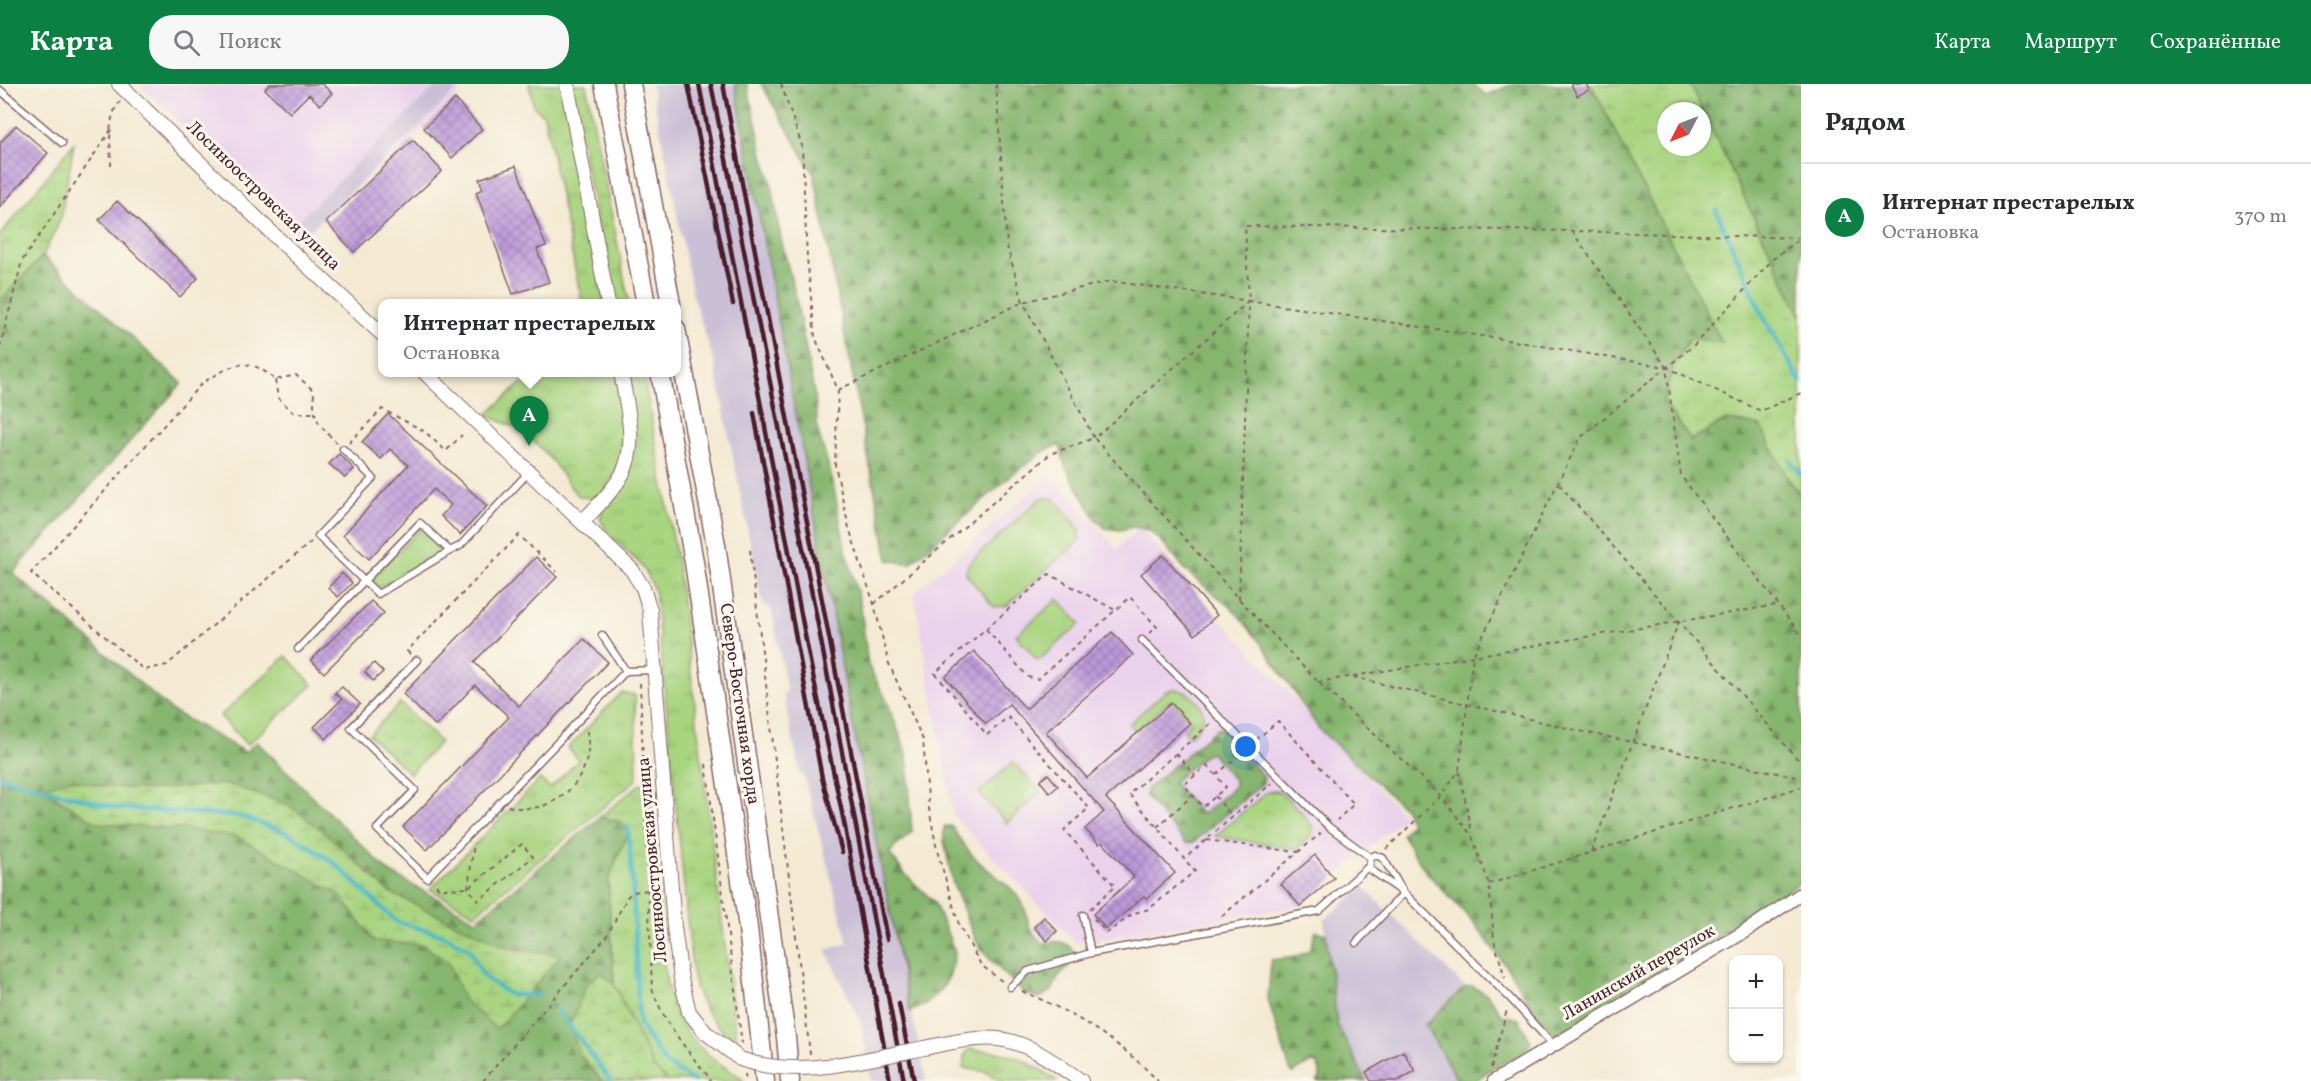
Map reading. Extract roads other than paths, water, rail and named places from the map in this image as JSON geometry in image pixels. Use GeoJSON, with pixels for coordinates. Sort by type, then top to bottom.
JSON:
{"type":"FeatureCollection","features":[{"type":"Feature","properties":{"kind":"main road"},"geometry":{"type":"LineString","coordinates":[[604,84],[645,299]]}},
{"type":"Feature","properties":{"kind":"main road"},"geometry":{"type":"LineString","coordinates":[[631,84],[670,299]]}},
{"type":"Feature","properties":{"kind":"main road","name":"Северо-Восточная хорда"},"geometry":{"type":"LineString","coordinates":[[681,356],[716,545],[790,1081]]}},
{"type":"Feature","properties":{"kind":"main road","name":"Северо-Восточная хорда"},"geometry":{"type":"LineString","coordinates":[[661,377],[696,574],[748,928],[765,1081]]}},
{"type":"Feature","properties":{"kind":"street"},"geometry":{"type":"LineString","coordinates":[[567,84],[607,299]]}},
{"type":"Feature","properties":{"kind":"street","name":"Лосиноостровская улица"},"geometry":{"type":"LineString","coordinates":[[124,89],[276,237],[378,330]]}},
{"type":"Feature","properties":{"kind":"street","name":"Лосиноостровская улица"},"geometry":{"type":"LineString","coordinates":[[429,377],[632,570],[643,588],[650,610],[656,670],[674,927],[681,979],[689,1011],[705,1032],[742,1058],[771,1068],[794,1069],[818,1067],[970,1039],[1000,1039],[1045,1056],[1081,1081]]}},
{"type":"Feature","properties":{"kind":"street"},"geometry":{"type":"LineString","coordinates":[[582,522],[616,485],[628,461],[631,437],[622,377]]}},
{"type":"Feature","properties":{"kind":"street","name":"Ланинский переулок"},"geometry":{"type":"LineString","coordinates":[[1492,1076],[1552,1044],[1749,929],[1801,894]]}},
{"type":"Feature","properties":{"kind":"lane"},"geometry":{"type":"LineString","coordinates":[[0,90],[62,143]]}},
{"type":"Feature","properties":{"kind":"lane"},"geometry":{"type":"LineString","coordinates":[[343,449],[373,478],[318,536],[378,594],[460,546],[530,471]]}},
{"type":"Feature","properties":{"kind":"lane"},"geometry":{"type":"LineString","coordinates":[[298,649],[420,523],[450,551]]}},
{"type":"Feature","properties":{"kind":"lane"},"geometry":{"type":"LineString","coordinates":[[602,635],[626,671]]}},
{"type":"Feature","properties":{"kind":"lane"},"geometry":{"type":"LineString","coordinates":[[1142,640],[1329,827],[1371,858]]}},
{"type":"Feature","properties":{"kind":"lane"},"geometry":{"type":"LineString","coordinates":[[417,660],[351,728],[415,790],[376,829],[427,878],[626,671],[656,670]]}},
{"type":"Feature","properties":{"kind":"lane"},"geometry":{"type":"LineString","coordinates":[[1371,858],[1379,855],[1383,858],[1404,892]]}},
{"type":"Feature","properties":{"kind":"lane"},"geometry":{"type":"LineString","coordinates":[[1010,987],[1028,971],[1091,953],[1319,911],[1369,866],[1371,858]]}},
{"type":"Feature","properties":{"kind":"lane"},"geometry":{"type":"LineString","coordinates":[[1369,866],[1371,870],[1404,892],[1510,998],[1552,1044]]}},
{"type":"Feature","properties":{"kind":"lane"},"geometry":{"type":"LineString","coordinates":[[1356,943],[1404,892]]}},
{"type":"Feature","properties":{"kind":"lane"},"geometry":{"type":"LineString","coordinates":[[1085,913],[1091,953]]}},
{"type":"Feature","properties":{"kind":"waterway"},"geometry":{"type":"LineString","coordinates":[[1716,210],[1763,316],[1801,383]]}},
{"type":"Feature","properties":{"kind":"waterway"},"geometry":{"type":"LineString","coordinates":[[1790,460],[1801,475]]}},
{"type":"Feature","properties":{"kind":"waterway"},"geometry":{"type":"LineString","coordinates":[[0,777],[117,808],[239,816],[288,833],[332,861],[397,922],[444,935],[469,949],[484,977],[511,995],[538,995]]}},
{"type":"Feature","properties":{"kind":"waterway"},"geometry":{"type":"LineString","coordinates":[[628,827],[639,1024],[666,1064],[694,1081]]}},
{"type":"Feature","properties":{"kind":"waterway"},"geometry":{"type":"LineString","coordinates":[[556,1008],[611,1081]]}},
{"type":"Feature","properties":{"kind":"railway"},"geometry":{"type":"LineString","coordinates":[[688,84],[733,304]]}},
{"type":"Feature","properties":{"kind":"railway"},"geometry":{"type":"LineString","coordinates":[[699,84],[811,666],[845,827],[890,1081]]}},
{"type":"Feature","properties":{"kind":"railway"},"geometry":{"type":"LineString","coordinates":[[711,84],[815,609],[904,1081]]}},
{"type":"Feature","properties":{"kind":"railway"},"geometry":{"type":"LineString","coordinates":[[723,84],[887,939]]}},
{"type":"Feature","properties":{"kind":"railway"},"geometry":{"type":"LineString","coordinates":[[754,413],[822,778],[842,852]]}},
{"type":"Feature","properties":{"kind":"railway"},"geometry":{"type":"LineString","coordinates":[[899,1004],[914,1081]]}},
{"type":"Feature","properties":{"kind":"place","name":"Интернат престарелых"},"geometry":{"type":"Point","coordinates":[529,446]}}]}
